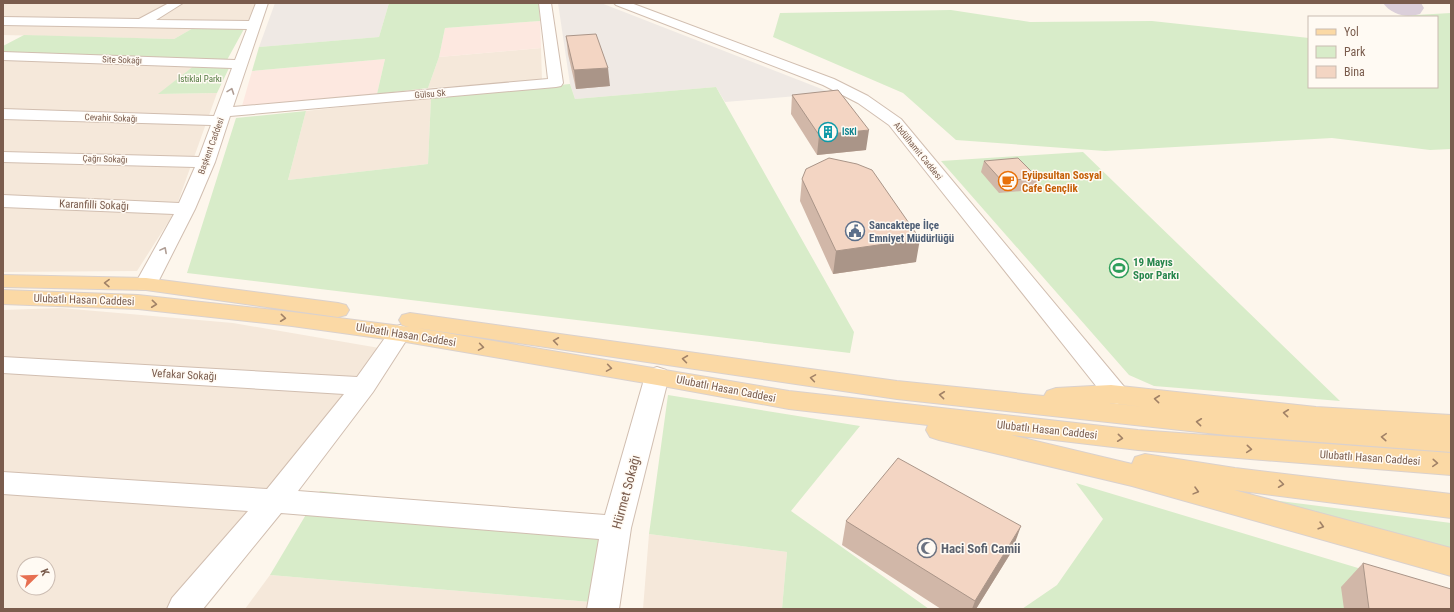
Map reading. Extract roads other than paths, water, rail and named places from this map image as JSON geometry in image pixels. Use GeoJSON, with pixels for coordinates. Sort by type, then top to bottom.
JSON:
{"type":"FeatureCollection","features":[{"type":"Feature","properties":{"kind":"main road","name":"Ulubatlı Hasan Caddesi"},"geometry":{"type":"LineString","coordinates":[[3,281],[146,284],[329,308],[897,390],[1218,424],[1451,442]]}},
{"type":"Feature","properties":{"kind":"main road","name":"Ulubatlı Hasan Caddesi"},"geometry":{"type":"LineString","coordinates":[[3,298],[138,302],[292,319],[400,333],[657,376],[789,400],[1138,440],[1451,464]]}},
{"type":"Feature","properties":{"kind":"main road"},"geometry":{"type":"LineString","coordinates":[[981,400],[1117,395],[1316,417],[1451,425]]}},
{"type":"Feature","properties":{"kind":"main road"},"geometry":{"type":"LineString","coordinates":[[789,400],[1007,444],[1197,491],[1451,562]]}},
{"type":"Feature","properties":{"kind":"main road"},"geometry":{"type":"LineString","coordinates":[[1007,444],[1235,479],[1451,506]]}},
{"type":"Feature","properties":{"kind":"street"},"geometry":{"type":"LineString","coordinates":[[142,23],[177,3]]}},
{"type":"Feature","properties":{"kind":"street","name":"Başkent Caddesi"},"geometry":{"type":"LineString","coordinates":[[146,284],[186,209],[206,162],[262,3]]}},
{"type":"Feature","properties":{"kind":"street","name":"Gülsu Sk"},"geometry":{"type":"LineString","coordinates":[[222,117],[556,83],[545,3]]}},
{"type":"Feature","properties":{"kind":"street","name":"Abdülhamit Caddesi"},"geometry":{"type":"LineString","coordinates":[[620,3],[810,74],[856,94],[878,108],[895,122],[1117,395]]}},
{"type":"Feature","properties":{"kind":"street"},"geometry":{"type":"LineString","coordinates":[[6,22],[255,25]]}},
{"type":"Feature","properties":{"kind":"street","name":"Site Sokağı"},"geometry":{"type":"LineString","coordinates":[[3,56],[241,64]]}},
{"type":"Feature","properties":{"kind":"street","name":"Cevahir Sokağı"},"geometry":{"type":"LineString","coordinates":[[7,117],[222,117]]}},
{"type":"Feature","properties":{"kind":"street","name":"Çağrı Sokağı"},"geometry":{"type":"LineString","coordinates":[[3,157],[206,162]]}},
{"type":"Feature","properties":{"kind":"street","name":"Karanfilli Sokağı"},"geometry":{"type":"LineString","coordinates":[[3,201],[186,209]]}},
{"type":"Feature","properties":{"kind":"street"},"geometry":{"type":"LineString","coordinates":[[183,609],[274,501],[364,386],[400,333]]}},
{"type":"Feature","properties":{"kind":"street","name":"Vefakar Sokağı"},"geometry":{"type":"LineString","coordinates":[[3,365],[364,386]]}},
{"type":"Feature","properties":{"kind":"street","name":"Hürmet Sokağı"},"geometry":{"type":"LineString","coordinates":[[603,609],[616,528],[657,376]]}},
{"type":"Feature","properties":{"kind":"street"},"geometry":{"type":"LineString","coordinates":[[3,483],[274,501],[616,528]]}},
{"type":"Feature","properties":{"kind":"place","name":"İSKİ"},"geometry":{"type":"Point","coordinates":[828,132]}},
{"type":"Feature","properties":{"kind":"place","name":"Eyüpsultan Sosyal Cafe Gençlik"},"geometry":{"type":"Point","coordinates":[1008,181]}},
{"type":"Feature","properties":{"kind":"place","name":"Sancaktepe İlçe Emniyet Müdürlüğü"},"geometry":{"type":"Point","coordinates":[855,231]}},
{"type":"Feature","properties":{"kind":"place","name":"19 Mayıs Spor Parkı"},"geometry":{"type":"Point","coordinates":[1119,268]}},
{"type":"Feature","properties":{"kind":"place","name":"Haci Sofi Camii"},"geometry":{"type":"Point","coordinates":[927,548]}},
{"type":"Feature","properties":{"kind":"park label","name":"İstiklal Parkı"},"geometry":{"type":"Point","coordinates":[200,79]}}]}
